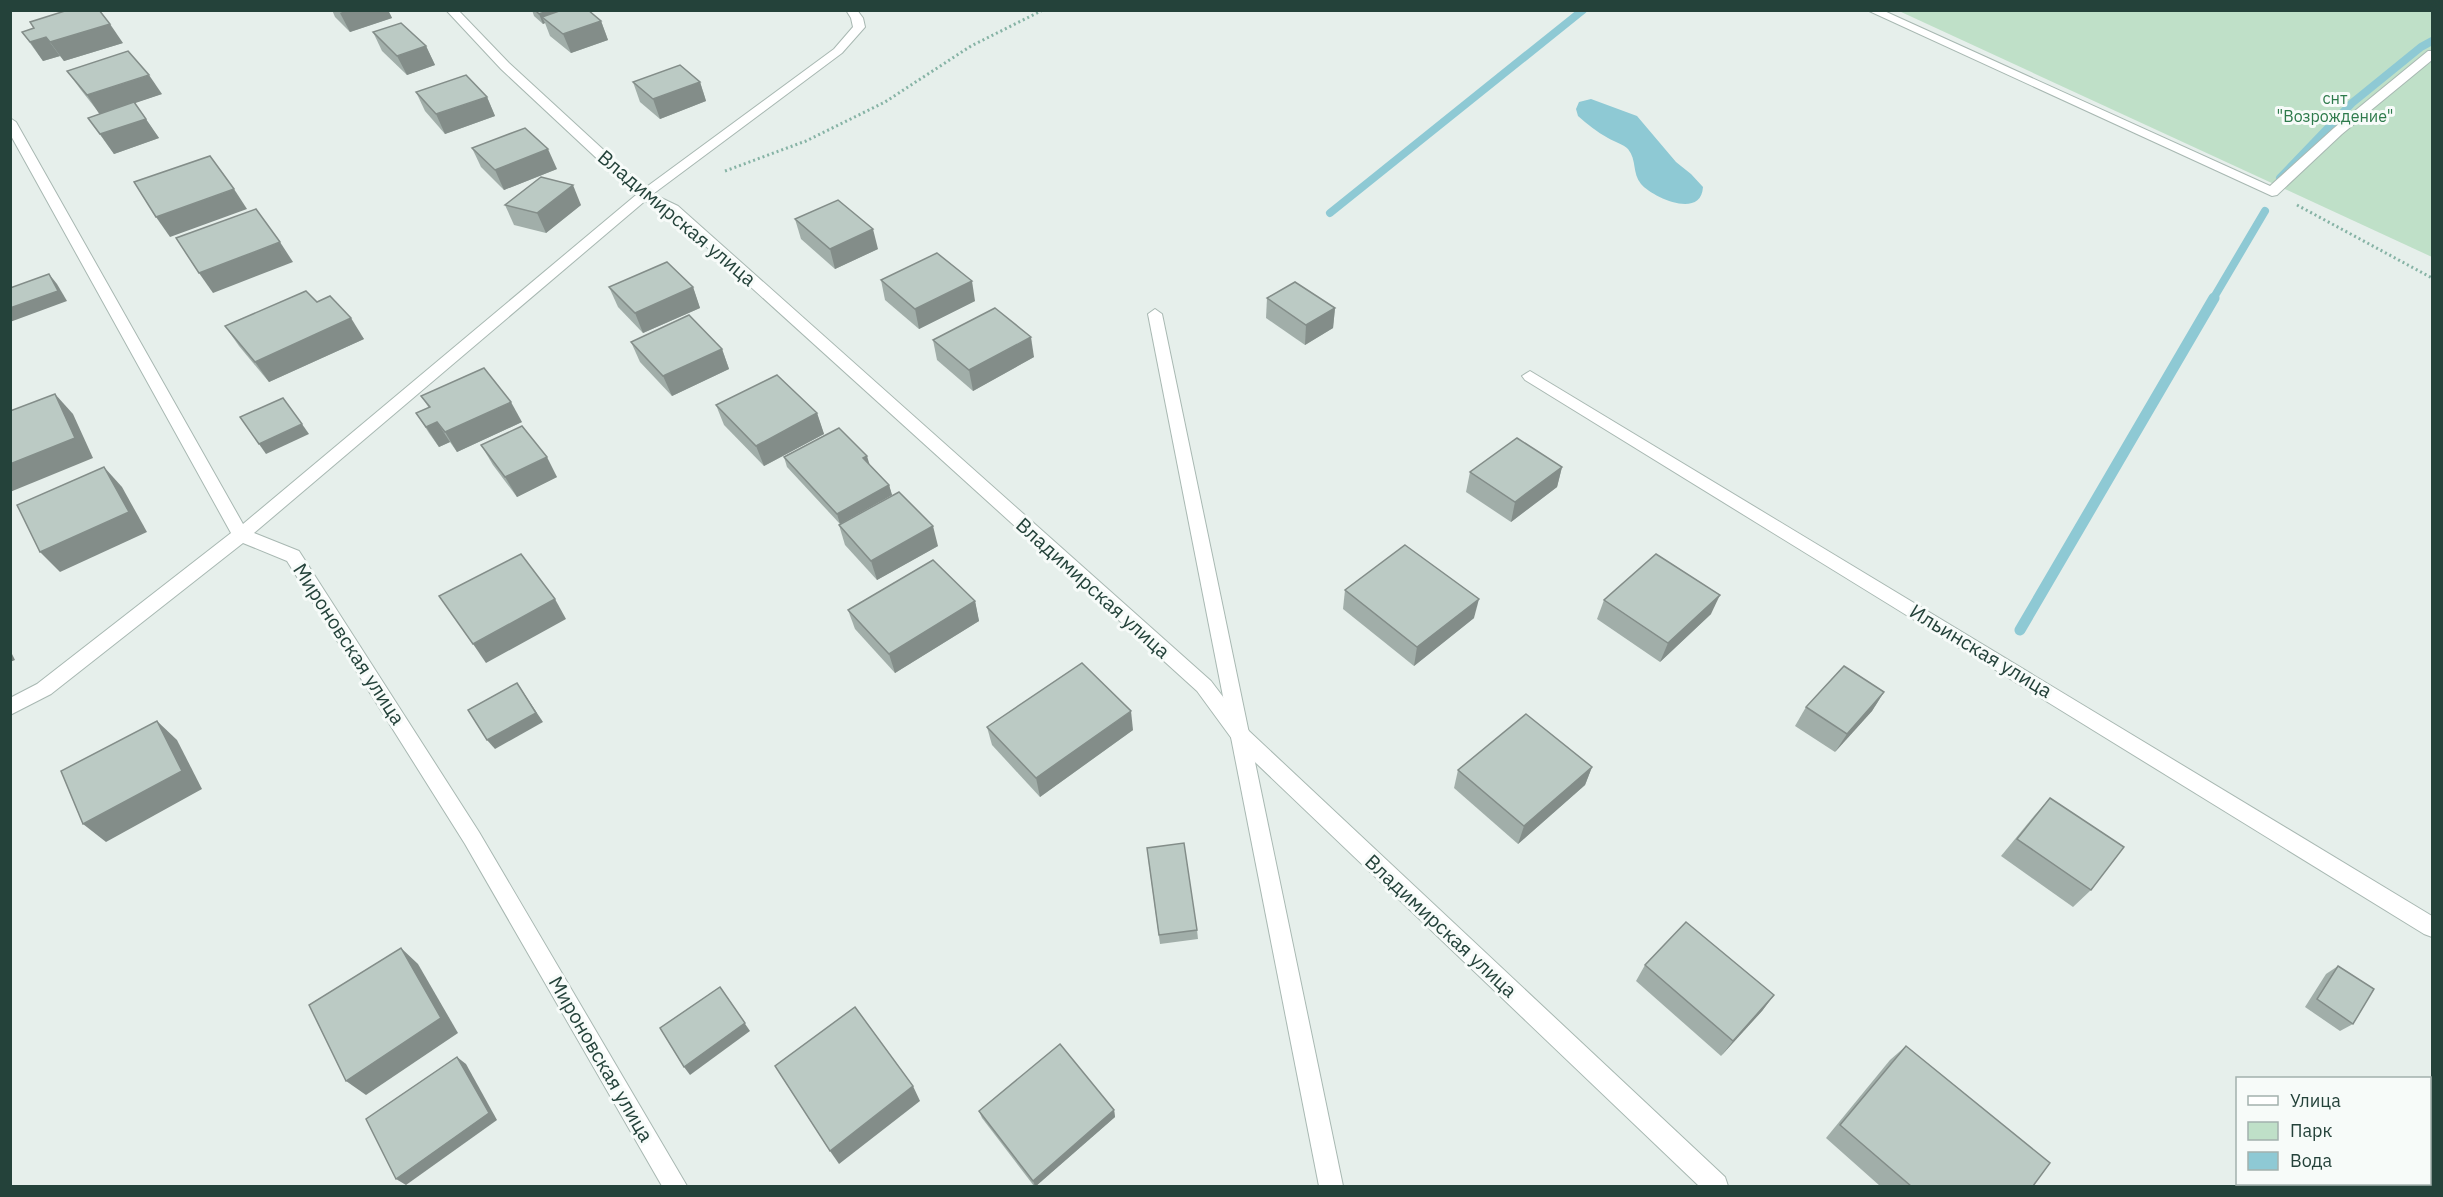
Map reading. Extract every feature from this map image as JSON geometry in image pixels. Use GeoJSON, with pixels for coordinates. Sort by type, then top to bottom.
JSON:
{"type":"FeatureCollection","features":[{"type":"Feature","properties":{"kind":"street","name":"Владимирская улица"},"geometry":{"type":"LineString","coordinates":[[451,10],[505,66],[644,195],[673,209],[1204,686],[1242,737],[1716,1186]]}},
{"type":"Feature","properties":{"kind":"street"},"geometry":{"type":"LineString","coordinates":[[10,707],[44,689],[241,535],[644,195],[838,51],[859,27],[857,18],[851,10]]}},
{"type":"Feature","properties":{"kind":"street"},"geometry":{"type":"LineString","coordinates":[[1872,10],[2272,192],[2338,131],[2433,54]]}},
{"type":"Feature","properties":{"kind":"street"},"geometry":{"type":"LineString","coordinates":[[10,122],[241,535]]}},
{"type":"Feature","properties":{"kind":"street"},"geometry":{"type":"LineString","coordinates":[[1155,314],[1331,1186]]}},
{"type":"Feature","properties":{"kind":"street","name":"Ильинская улица"},"geometry":{"type":"LineString","coordinates":[[1530,375],[2433,927]]}},
{"type":"Feature","properties":{"kind":"street","name":"Мироновская улица"},"geometry":{"type":"LineString","coordinates":[[241,535],[293,556],[472,837],[675,1186]]}},
{"type":"Feature","properties":{"kind":"path"},"geometry":{"type":"LineString","coordinates":[[723,171],[806,141],[866,112],[971,46],[1042,10]]}},
{"type":"Feature","properties":{"kind":"path"},"geometry":{"type":"LineString","coordinates":[[2272,192],[2433,278]]}},
{"type":"Feature","properties":{"kind":"green space","name":"снт \"Возрождение\""},"geometry":{"type":"Polygon","coordinates":[[[1899,11],[2432,11],[2432,257],[1899,11]]]}},
{"type":"Feature","properties":{"kind":"water"},"geometry":{"type":"Polygon","coordinates":[[[1591,99],[1637,116],[1676,162],[1703,187],[1700,197],[1694,202],[1675,203],[1655,195],[1641,184],[1628,149],[1600,133],[1578,116],[1576,109],[1579,102],[1591,99]]]}},
{"type":"Feature","properties":{"kind":"building"},"geometry":{"type":"Polygon","coordinates":[[[68,10],[99,10],[110,24],[50,42],[46,37],[30,42],[22,32],[34,28],[30,22],[68,10]]]}},
{"type":"Feature","properties":{"kind":"building"},"geometry":{"type":"Polygon","coordinates":[[[535,10],[550,10],[539,14],[535,10]]]}},
{"type":"Feature","properties":{"kind":"building"},"geometry":{"type":"Polygon","coordinates":[[[562,10],[588,10],[601,21],[563,34],[542,17],[562,10]]]}},
{"type":"Feature","properties":{"kind":"building"},"geometry":{"type":"Polygon","coordinates":[[[401,23],[426,46],[397,56],[373,32],[401,23]]]}},
{"type":"Feature","properties":{"kind":"building"},"geometry":{"type":"Polygon","coordinates":[[[128,51],[149,75],[87,95],[67,71],[128,51]]]}},
{"type":"Feature","properties":{"kind":"building"},"geometry":{"type":"Polygon","coordinates":[[[680,65],[700,82],[653,99],[633,82],[680,65]]]}},
{"type":"Feature","properties":{"kind":"building"},"geometry":{"type":"Polygon","coordinates":[[[466,75],[487,97],[436,114],[416,92],[466,75]]]}},
{"type":"Feature","properties":{"kind":"building"},"geometry":{"type":"Polygon","coordinates":[[[134,102],[146,119],[100,134],[88,118],[134,102]]]}},
{"type":"Feature","properties":{"kind":"building"},"geometry":{"type":"Polygon","coordinates":[[[525,128],[548,149],[495,170],[472,148],[525,128]]]}},
{"type":"Feature","properties":{"kind":"building"},"geometry":{"type":"Polygon","coordinates":[[[210,156],[234,189],[156,217],[134,182],[210,156]]]}},
{"type":"Feature","properties":{"kind":"building"},"geometry":{"type":"Polygon","coordinates":[[[541,177],[573,185],[537,213],[505,205],[541,177]]]}},
{"type":"Feature","properties":{"kind":"building"},"geometry":{"type":"Polygon","coordinates":[[[838,200],[873,229],[830,249],[795,219],[838,200]]]}},
{"type":"Feature","properties":{"kind":"building"},"geometry":{"type":"Polygon","coordinates":[[[256,209],[280,242],[199,273],[176,238],[256,209]]]}},
{"type":"Feature","properties":{"kind":"building"},"geometry":{"type":"Polygon","coordinates":[[[937,253],[972,281],[915,309],[881,280],[937,253]]]}},
{"type":"Feature","properties":{"kind":"building"},"geometry":{"type":"Polygon","coordinates":[[[667,262],[693,287],[635,313],[609,287],[667,262]]]}},
{"type":"Feature","properties":{"kind":"building"},"geometry":{"type":"Polygon","coordinates":[[[49,274],[58,291],[10,308],[10,288],[49,274]]]}},
{"type":"Feature","properties":{"kind":"building"},"geometry":{"type":"Polygon","coordinates":[[[1295,282],[1335,308],[1306,325],[1267,298],[1295,282]]]}},
{"type":"Feature","properties":{"kind":"building"},"geometry":{"type":"Polygon","coordinates":[[[306,291],[317,302],[330,296],[351,318],[255,362],[225,326],[306,291]]]}},
{"type":"Feature","properties":{"kind":"building"},"geometry":{"type":"Polygon","coordinates":[[[995,308],[1031,337],[969,370],[933,340],[995,308]]]}},
{"type":"Feature","properties":{"kind":"building"},"geometry":{"type":"Polygon","coordinates":[[[689,315],[722,349],[663,376],[631,342],[689,315]]]}},
{"type":"Feature","properties":{"kind":"building"},"geometry":{"type":"Polygon","coordinates":[[[484,368],[511,402],[445,432],[437,422],[426,427],[416,413],[430,407],[421,396],[484,368]]]}},
{"type":"Feature","properties":{"kind":"building"},"geometry":{"type":"Polygon","coordinates":[[[777,375],[817,413],[756,446],[716,405],[777,375]]]}},
{"type":"Feature","properties":{"kind":"building"},"geometry":{"type":"Polygon","coordinates":[[[55,394],[75,438],[10,464],[10,411],[55,394]]]}},
{"type":"Feature","properties":{"kind":"building"},"geometry":{"type":"Polygon","coordinates":[[[283,398],[302,424],[259,444],[240,417],[283,398]]]}},
{"type":"Feature","properties":{"kind":"building"},"geometry":{"type":"Polygon","coordinates":[[[522,426],[547,457],[505,477],[481,445],[522,426]]]}},
{"type":"Feature","properties":{"kind":"building"},"geometry":{"type":"Polygon","coordinates":[[[839,428],[867,456],[863,458],[889,485],[837,514],[784,457],[839,428]]]}},
{"type":"Feature","properties":{"kind":"building"},"geometry":{"type":"Polygon","coordinates":[[[1517,438],[1562,467],[1515,502],[1470,472],[1517,438]]]}},
{"type":"Feature","properties":{"kind":"building"},"geometry":{"type":"Polygon","coordinates":[[[104,467],[129,512],[40,552],[17,505],[104,467]]]}},
{"type":"Feature","properties":{"kind":"building"},"geometry":{"type":"Polygon","coordinates":[[[899,492],[933,526],[871,561],[839,525],[899,492]]]}},
{"type":"Feature","properties":{"kind":"building"},"geometry":{"type":"Polygon","coordinates":[[[1405,545],[1479,599],[1417,647],[1345,590],[1405,545]]]}},
{"type":"Feature","properties":{"kind":"building"},"geometry":{"type":"Polygon","coordinates":[[[521,554],[555,599],[473,644],[439,596],[521,554]]]}},
{"type":"Feature","properties":{"kind":"building"},"geometry":{"type":"Polygon","coordinates":[[[1656,554],[1720,595],[1668,643],[1604,600],[1656,554]]]}},
{"type":"Feature","properties":{"kind":"building"},"geometry":{"type":"Polygon","coordinates":[[[933,560],[975,601],[889,654],[848,610],[933,560]]]}},
{"type":"Feature","properties":{"kind":"building"},"geometry":{"type":"Polygon","coordinates":[[[1082,663],[1131,711],[1036,778],[987,727],[1082,663]]]}},
{"type":"Feature","properties":{"kind":"building"},"geometry":{"type":"Polygon","coordinates":[[[1844,666],[1884,692],[1847,734],[1806,707],[1844,666]]]}},
{"type":"Feature","properties":{"kind":"building"},"geometry":{"type":"Polygon","coordinates":[[[517,683],[536,713],[487,740],[468,710],[517,683]]]}},
{"type":"Feature","properties":{"kind":"building"},"geometry":{"type":"Polygon","coordinates":[[[1526,714],[1592,767],[1524,826],[1458,770],[1526,714]]]}},
{"type":"Feature","properties":{"kind":"building"},"geometry":{"type":"Polygon","coordinates":[[[157,721],[182,771],[83,824],[61,771],[157,721]]]}},
{"type":"Feature","properties":{"kind":"building"},"geometry":{"type":"Polygon","coordinates":[[[2050,798],[2124,847],[2091,890],[2017,839],[2050,798]]]}},
{"type":"Feature","properties":{"kind":"building"},"geometry":{"type":"Polygon","coordinates":[[[1184,843],[1197,930],[1159,935],[1147,848],[1184,843]]]}},
{"type":"Feature","properties":{"kind":"building"},"geometry":{"type":"Polygon","coordinates":[[[1686,922],[1774,995],[1733,1041],[1645,965],[1686,922]]]}},
{"type":"Feature","properties":{"kind":"building"},"geometry":{"type":"Polygon","coordinates":[[[401,948],[441,1018],[346,1081],[309,1005],[401,948]]]}},
{"type":"Feature","properties":{"kind":"building"},"geometry":{"type":"Polygon","coordinates":[[[2338,966],[2374,989],[2353,1024],[2317,999],[2338,966]]]}},
{"type":"Feature","properties":{"kind":"building"},"geometry":{"type":"Polygon","coordinates":[[[720,987],[745,1023],[684,1067],[660,1028],[720,987]]]}},
{"type":"Feature","properties":{"kind":"building"},"geometry":{"type":"Polygon","coordinates":[[[855,1007],[913,1086],[830,1151],[775,1066],[855,1007]]]}},
{"type":"Feature","properties":{"kind":"building"},"geometry":{"type":"Polygon","coordinates":[[[1060,1044],[1114,1110],[1033,1181],[979,1111],[1060,1044]]]}},
{"type":"Feature","properties":{"kind":"building"},"geometry":{"type":"Polygon","coordinates":[[[1906,1046],[2050,1163],[2033,1186],[1911,1186],[1840,1125],[1906,1046]]]}},
{"type":"Feature","properties":{"kind":"building"},"geometry":{"type":"Polygon","coordinates":[[[457,1057],[489,1113],[396,1179],[366,1119],[457,1057]]]}},
{"type":"Feature","properties":{"kind":"waterway"},"geometry":{"type":"LineString","coordinates":[[1330,213],[1583,10]]}},
{"type":"Feature","properties":{"kind":"waterway"},"geometry":{"type":"LineString","coordinates":[[2280,178],[2352,103],[2421,47],[2432,41]]}},
{"type":"Feature","properties":{"kind":"waterway"},"geometry":{"type":"LineString","coordinates":[[2213,299],[2265,211]]}},
{"type":"Feature","properties":{"kind":"waterway"},"geometry":{"type":"LineString","coordinates":[[2020,630],[2214,298]]}}]}
